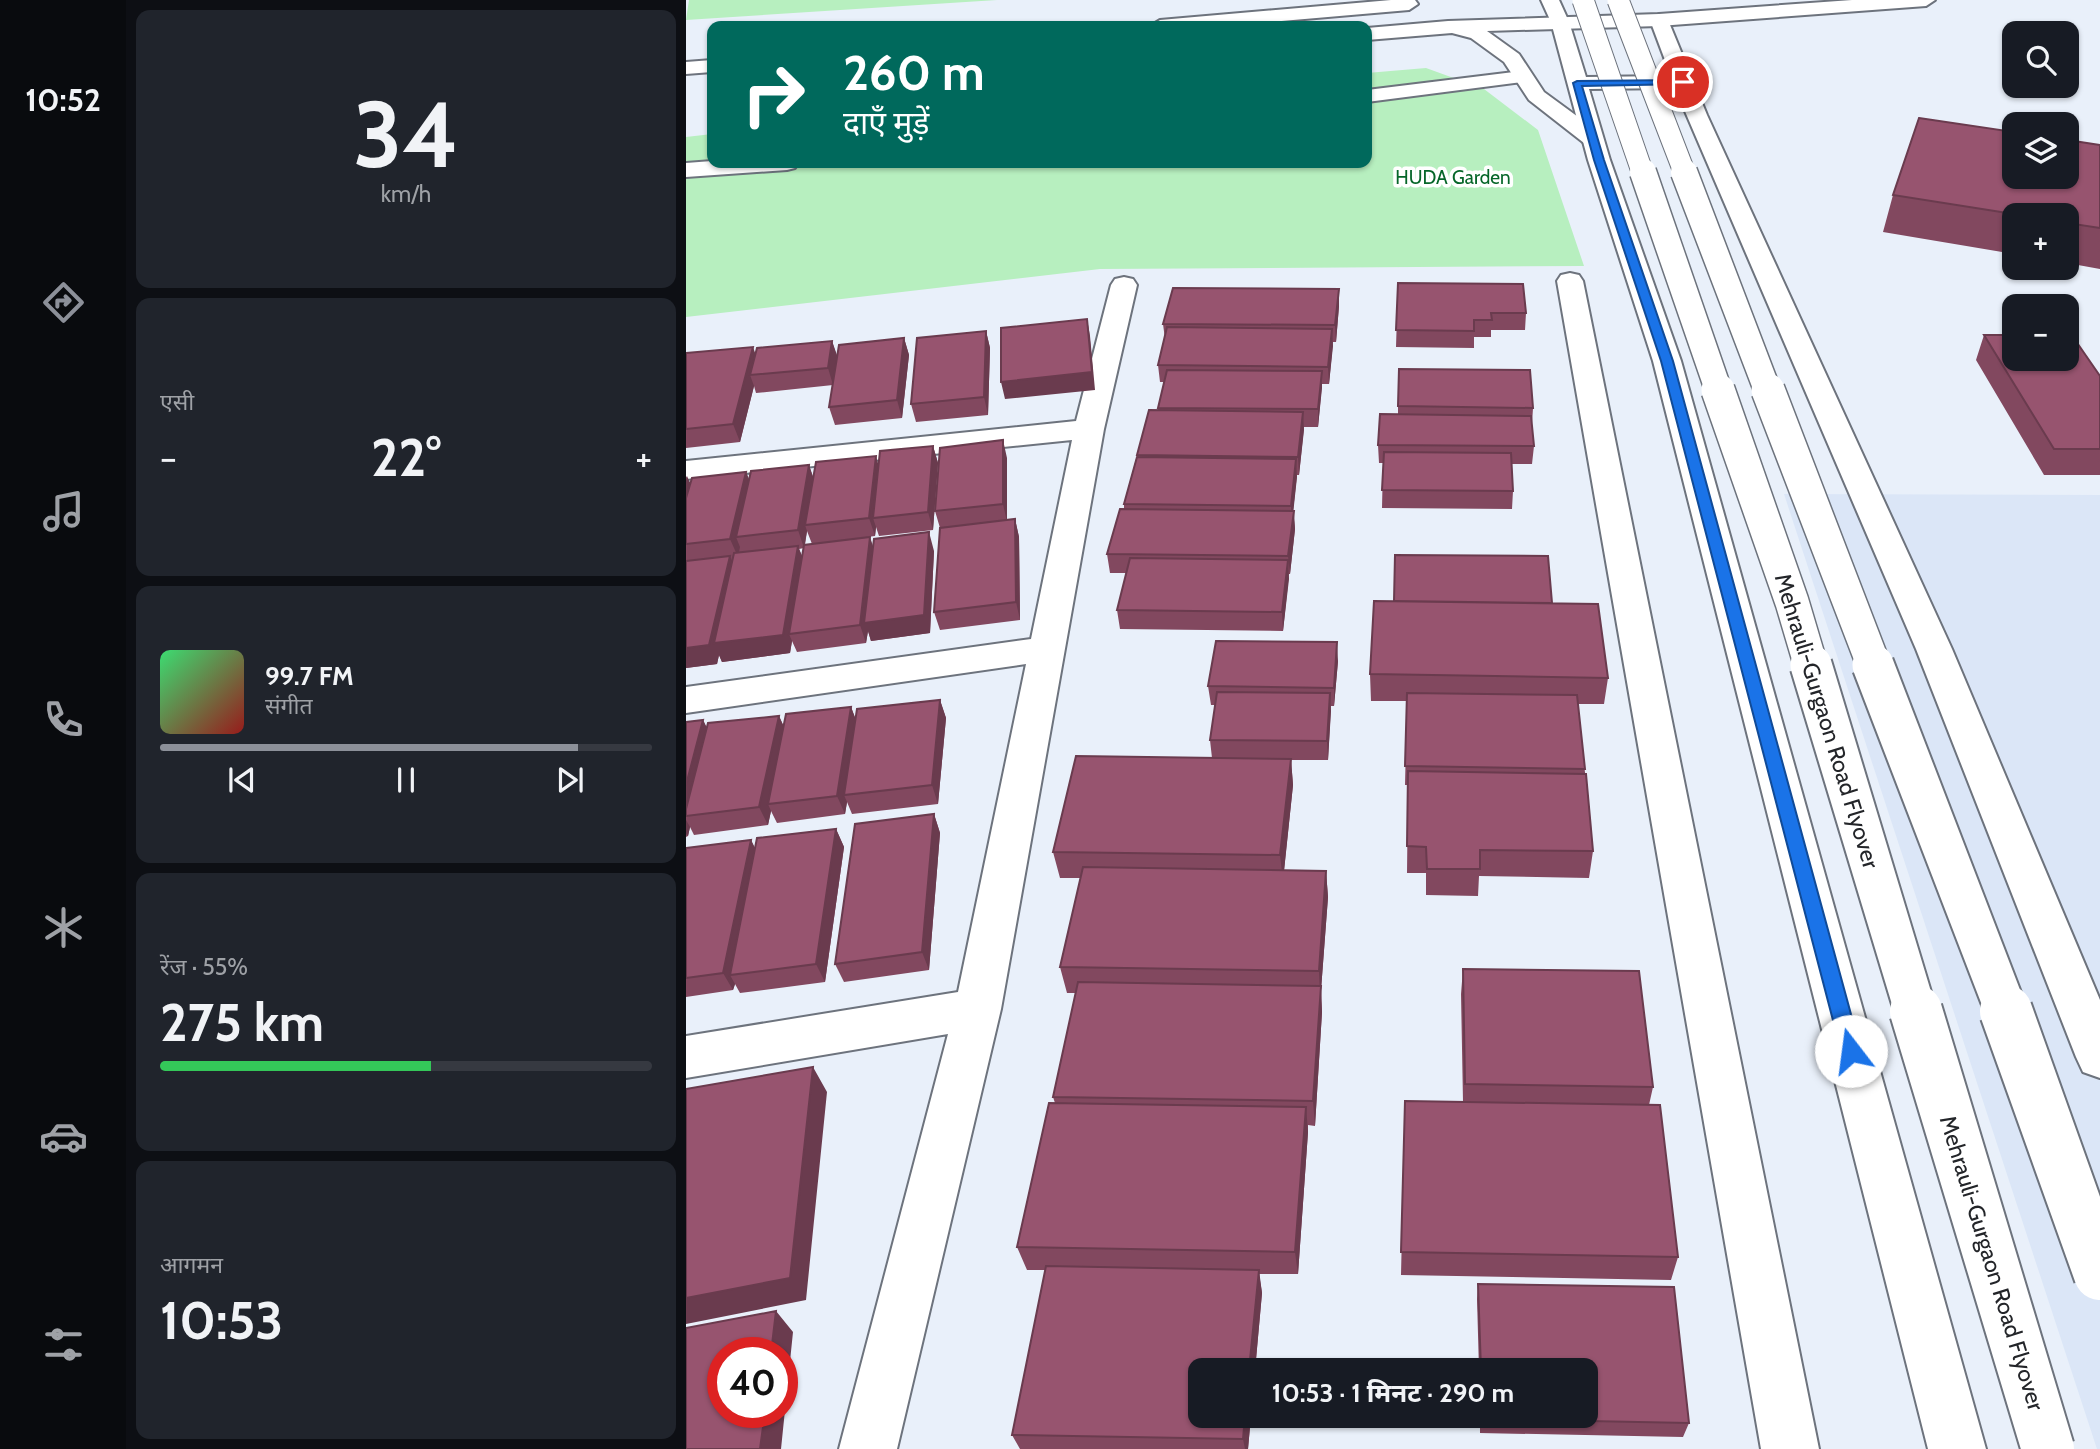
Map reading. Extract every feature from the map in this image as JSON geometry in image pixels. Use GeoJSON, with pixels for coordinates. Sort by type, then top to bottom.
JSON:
{"type":"FeatureCollection","features":[{"type":"Feature","properties":{"kind":"street"},"geometry":{"type":"LineString","coordinates":[[1618,0],[2028,1068],[2100,1274]]}},
{"type":"Feature","properties":{"kind":"street"},"geometry":{"type":"LineString","coordinates":[[1724,0],[1760,13]]}},
{"type":"Feature","properties":{"kind":"street"},"geometry":{"type":"LineString","coordinates":[[1372,34],[1448,27],[1564,7],[1659,20],[1926,0]]}},
{"type":"Feature","properties":{"kind":"street"},"geometry":{"type":"LineString","coordinates":[[1216,21],[1430,2]]}},
{"type":"Feature","properties":{"kind":"street"},"geometry":{"type":"LineString","coordinates":[[1564,7],[1577,83],[1592,138],[1667,361],[1957,1449]]}},
{"type":"Feature","properties":{"kind":"street","name":"Mehrauli-Gurgaon Road Flyover"},"geometry":{"type":"LineString","coordinates":[[1564,7],[1791,602],[2048,1449]]}},
{"type":"Feature","properties":{"kind":"street"},"geometry":{"type":"LineString","coordinates":[[1659,20],[1683,82],[1934,649],[2100,1057]]}},
{"type":"Feature","properties":{"kind":"street"},"geometry":{"type":"LineString","coordinates":[[1448,27],[1478,34],[1497,46],[1512,58],[1536,96],[1592,138]]}},
{"type":"Feature","properties":{"kind":"street"},"geometry":{"type":"LineString","coordinates":[[686,68],[707,66]]}},
{"type":"Feature","properties":{"kind":"street"},"geometry":{"type":"LineString","coordinates":[[1372,95],[1522,77]]}},
{"type":"Feature","properties":{"kind":"street"},"geometry":{"type":"LineString","coordinates":[[1577,83],[1683,82]]}},
{"type":"Feature","properties":{"kind":"street"},"geometry":{"type":"LineString","coordinates":[[686,170],[715,168]]}},
{"type":"Feature","properties":{"kind":"street"},"geometry":{"type":"LineString","coordinates":[[1570,281],[1790,1449]]}},
{"type":"Feature","properties":{"kind":"street"},"geometry":{"type":"LineString","coordinates":[[869,1449],[978,1009],[1089,429],[1124,285]]}},
{"type":"Feature","properties":{"kind":"street"},"geometry":{"type":"LineString","coordinates":[[686,470],[1089,429]]}},
{"type":"Feature","properties":{"kind":"street"},"geometry":{"type":"LineString","coordinates":[[686,700],[1047,649]]}},
{"type":"Feature","properties":{"kind":"street"},"geometry":{"type":"LineString","coordinates":[[686,1057],[978,1009]]}},
{"type":"Feature","properties":{"kind":"shaded area"},"geometry":{"type":"Polygon","coordinates":[[[1784,494],[2100,495],[2100,1449],[2097,1449],[1784,494]]]}},
{"type":"Feature","properties":{"kind":"green space"},"geometry":{"type":"Polygon","coordinates":[[[689,0],[997,0],[686,20],[689,0]]]}},
{"type":"Feature","properties":{"kind":"green space","name":"HUDA Garden"},"geometry":{"type":"Polygon","coordinates":[[[1426,68],[1484,89],[1538,130],[1584,266],[1100,269],[686,317],[686,137],[707,135],[707,168],[1372,168],[1372,73],[1426,68]]]}},
{"type":"Feature","properties":{"kind":"building"},"geometry":{"type":"Polygon","coordinates":[[[1919,118],[2002,130],[2002,189],[2079,189],[2079,142],[2100,145],[2100,228],[2079,225],[2079,203],[2002,203],[2002,212],[1893,195],[1919,118]]]}},
{"type":"Feature","properties":{"kind":"building"},"geometry":{"type":"Polygon","coordinates":[[[1398,283],[1523,284],[1526,313],[1491,313],[1492,320],[1474,320],[1474,331],[1396,330],[1398,283]]]}},
{"type":"Feature","properties":{"kind":"building"},"geometry":{"type":"Polygon","coordinates":[[[1173,288],[1339,289],[1335,325],[1163,324],[1173,288]]]}},
{"type":"Feature","properties":{"kind":"building"},"geometry":{"type":"Polygon","coordinates":[[[1087,319],[1092,372],[1001,382],[1001,328],[1087,319]]]}},
{"type":"Feature","properties":{"kind":"building"},"geometry":{"type":"Polygon","coordinates":[[[1167,327],[1332,329],[1328,367],[1158,365],[1167,327]]]}},
{"type":"Feature","properties":{"kind":"building"},"geometry":{"type":"Polygon","coordinates":[[[986,331],[984,397],[911,404],[917,338],[986,331]]]}},
{"type":"Feature","properties":{"kind":"building"},"geometry":{"type":"Polygon","coordinates":[[[1984,335],[2002,335],[2002,364],[1984,335]]]}},
{"type":"Feature","properties":{"kind":"building"},"geometry":{"type":"Polygon","coordinates":[[[904,338],[897,400],[829,407],[839,345],[904,338]]]}},
{"type":"Feature","properties":{"kind":"building"},"geometry":{"type":"Polygon","coordinates":[[[832,341],[828,368],[750,375],[757,348],[832,341]]]}},
{"type":"Feature","properties":{"kind":"building"},"geometry":{"type":"Polygon","coordinates":[[[2079,346],[2100,376],[2100,449],[2054,449],[2006,371],[2079,371],[2079,346]]]}},
{"type":"Feature","properties":{"kind":"building"},"geometry":{"type":"Polygon","coordinates":[[[753,347],[733,424],[686,429],[686,353],[753,347]]]}},
{"type":"Feature","properties":{"kind":"building"},"geometry":{"type":"Polygon","coordinates":[[[1399,369],[1530,370],[1533,408],[1398,406],[1399,369]]]}},
{"type":"Feature","properties":{"kind":"building"},"geometry":{"type":"Polygon","coordinates":[[[1167,370],[1322,371],[1318,409],[1158,408],[1167,370]]]}},
{"type":"Feature","properties":{"kind":"building"},"geometry":{"type":"Polygon","coordinates":[[[1149,410],[1303,412],[1298,457],[1137,455],[1149,410]]]}},
{"type":"Feature","properties":{"kind":"building"},"geometry":{"type":"Polygon","coordinates":[[[1380,414],[1531,416],[1534,446],[1378,445],[1380,414]]]}},
{"type":"Feature","properties":{"kind":"building"},"geometry":{"type":"Polygon","coordinates":[[[1003,440],[1003,504],[935,511],[940,448],[1003,440]]]}},
{"type":"Feature","properties":{"kind":"building"},"geometry":{"type":"Polygon","coordinates":[[[933,446],[928,512],[873,518],[880,451],[933,446]]]}},
{"type":"Feature","properties":{"kind":"building"},"geometry":{"type":"Polygon","coordinates":[[[1384,452],[1511,453],[1513,491],[1382,490],[1384,452]]]}},
{"type":"Feature","properties":{"kind":"building"},"geometry":{"type":"Polygon","coordinates":[[[876,456],[869,518],[805,525],[816,462],[876,456]]]}},
{"type":"Feature","properties":{"kind":"building"},"geometry":{"type":"Polygon","coordinates":[[[1137,457],[1296,459],[1291,506],[1124,504],[1137,457]]]}},
{"type":"Feature","properties":{"kind":"building"},"geometry":{"type":"Polygon","coordinates":[[[809,465],[798,530],[736,537],[751,471],[809,465]]]}},
{"type":"Feature","properties":{"kind":"building"},"geometry":{"type":"Polygon","coordinates":[[[746,472],[730,539],[686,544],[686,498],[692,478],[746,472]]]}},
{"type":"Feature","properties":{"kind":"building"},"geometry":{"type":"Polygon","coordinates":[[[1120,509],[1294,511],[1288,556],[1107,554],[1120,509]]]}},
{"type":"Feature","properties":{"kind":"building"},"geometry":{"type":"Polygon","coordinates":[[[1015,519],[1016,602],[934,612],[940,528],[1015,519]]]}},
{"type":"Feature","properties":{"kind":"building"},"geometry":{"type":"Polygon","coordinates":[[[929,532],[924,615],[864,623],[874,539],[929,532]]]}},
{"type":"Feature","properties":{"kind":"building"},"geometry":{"type":"Polygon","coordinates":[[[870,537],[860,625],[789,634],[804,545],[870,537]]]}},
{"type":"Feature","properties":{"kind":"building"},"geometry":{"type":"Polygon","coordinates":[[[798,546],[783,635],[714,643],[734,553],[798,546]]]}},
{"type":"Feature","properties":{"kind":"building"},"geometry":{"type":"Polygon","coordinates":[[[1395,555],[1548,556],[1552,603],[1394,601],[1395,555]]]}},
{"type":"Feature","properties":{"kind":"building"},"geometry":{"type":"Polygon","coordinates":[[[730,556],[709,645],[686,648],[686,561],[730,556]]]}},
{"type":"Feature","properties":{"kind":"building"},"geometry":{"type":"Polygon","coordinates":[[[1130,558],[1288,560],[1282,612],[1117,610],[1130,558]]]}},
{"type":"Feature","properties":{"kind":"building"},"geometry":{"type":"Polygon","coordinates":[[[1374,601],[1598,604],[1608,678],[1370,674],[1374,601]]]}},
{"type":"Feature","properties":{"kind":"building"},"geometry":{"type":"Polygon","coordinates":[[[1216,641],[1337,642],[1334,688],[1208,686],[1216,641]]]}},
{"type":"Feature","properties":{"kind":"building"},"geometry":{"type":"Polygon","coordinates":[[[1217,692],[1330,693],[1327,741],[1210,740],[1217,692]]]}},
{"type":"Feature","properties":{"kind":"building"},"geometry":{"type":"Polygon","coordinates":[[[1407,693],[1577,695],[1585,769],[1405,766],[1407,693]]]}},
{"type":"Feature","properties":{"kind":"building"},"geometry":{"type":"Polygon","coordinates":[[[940,700],[932,785],[844,795],[857,709],[940,700]]]}},
{"type":"Feature","properties":{"kind":"building"},"geometry":{"type":"Polygon","coordinates":[[[851,707],[837,796],[768,804],[786,714],[851,707]]]}},
{"type":"Feature","properties":{"kind":"building"},"geometry":{"type":"Polygon","coordinates":[[[779,716],[759,807],[686,816],[708,723],[779,716]]]}},
{"type":"Feature","properties":{"kind":"building"},"geometry":{"type":"Polygon","coordinates":[[[703,720],[686,785],[686,722],[703,720]]]}},
{"type":"Feature","properties":{"kind":"building"},"geometry":{"type":"Polygon","coordinates":[[[1076,756],[1291,759],[1280,855],[1053,852],[1076,756]]]}},
{"type":"Feature","properties":{"kind":"building"},"geometry":{"type":"Polygon","coordinates":[[[1408,771],[1586,774],[1593,851],[1480,850],[1480,869],[1427,869],[1426,847],[1407,846],[1408,771]]]}},
{"type":"Feature","properties":{"kind":"building"},"geometry":{"type":"Polygon","coordinates":[[[934,814],[922,952],[835,964],[855,824],[934,814]]]}},
{"type":"Feature","properties":{"kind":"building"},"geometry":{"type":"Polygon","coordinates":[[[836,829],[816,964],[730,975],[757,838],[836,829]]]}},
{"type":"Feature","properties":{"kind":"building"},"geometry":{"type":"Polygon","coordinates":[[[751,840],[723,973],[686,978],[686,848],[751,840]]]}},
{"type":"Feature","properties":{"kind":"building"},"geometry":{"type":"Polygon","coordinates":[[[1083,867],[1326,871],[1319,971],[1060,967],[1083,867]]]}},
{"type":"Feature","properties":{"kind":"building"},"geometry":{"type":"Polygon","coordinates":[[[1463,969],[1639,971],[1653,1087],[1465,1084],[1463,969]]]}},
{"type":"Feature","properties":{"kind":"building"},"geometry":{"type":"Polygon","coordinates":[[[1078,982],[1321,986],[1313,1101],[1053,1097],[1078,982]]]}},
{"type":"Feature","properties":{"kind":"building"},"geometry":{"type":"Polygon","coordinates":[[[813,1067],[790,1278],[686,1298],[686,1089],[813,1067]]]}},
{"type":"Feature","properties":{"kind":"building"},"geometry":{"type":"Polygon","coordinates":[[[1405,1101],[1660,1105],[1678,1257],[1401,1252],[1405,1101]]]}},
{"type":"Feature","properties":{"kind":"building"},"geometry":{"type":"Polygon","coordinates":[[[1049,1103],[1306,1107],[1295,1252],[1017,1247],[1049,1103]]]}},
{"type":"Feature","properties":{"kind":"building"},"geometry":{"type":"Polygon","coordinates":[[[1046,1266],[1259,1270],[1250,1358],[1188,1358],[1188,1428],[1244,1428],[1243,1439],[1012,1435],[1046,1266]]]}},
{"type":"Feature","properties":{"kind":"building"},"geometry":{"type":"Polygon","coordinates":[[[1478,1284],[1674,1287],[1689,1423],[1598,1421],[1598,1358],[1481,1358],[1478,1284]]]}},
{"type":"Feature","properties":{"kind":"building"},"geometry":{"type":"Polygon","coordinates":[[[776,1311],[773,1337],[707,1337],[707,1428],[763,1428],[760,1449],[686,1449],[686,1328],[776,1311]]]}},
{"type":"Feature","properties":{"kind":"route"},"geometry":{"type":"LineString","coordinates":[[1683,82],[1577,83],[1599,160],[1667,361],[1851,1051]]}}]}
